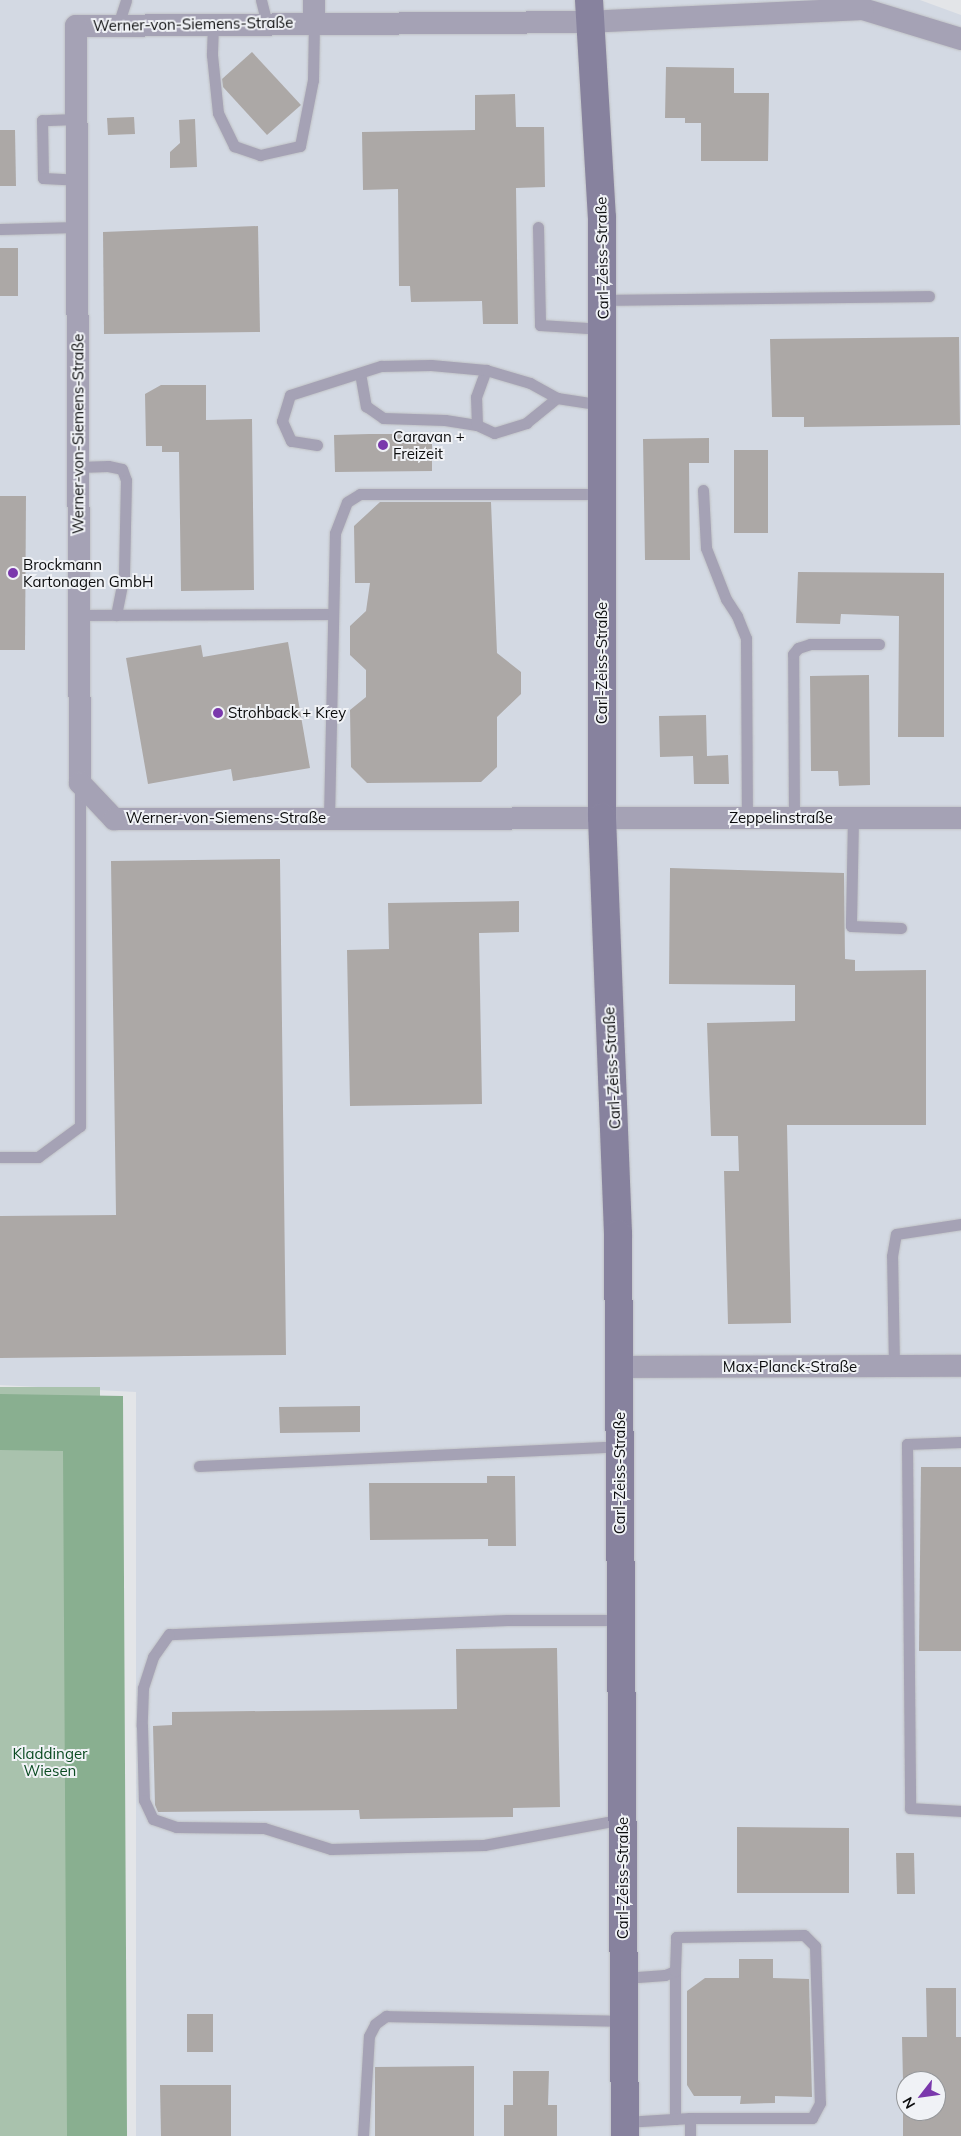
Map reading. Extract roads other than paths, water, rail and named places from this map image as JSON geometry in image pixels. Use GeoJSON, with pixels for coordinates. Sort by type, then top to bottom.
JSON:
{"type":"FeatureCollection","features":[{"type":"Feature","properties":{"kind":"main road","name":"Carl-Zeiss-Straße"},"geometry":{"type":"LineString","coordinates":[[590,11],[602,218],[604,405],[602,494],[602,817],[604,920],[615,1093],[620,1367],[625,2129]]}},
{"type":"Feature","properties":{"kind":"street","name":"Werner-von-Siemens-Straße"},"geometry":{"type":"LineString","coordinates":[[314,0],[314,23]]}},
{"type":"Feature","properties":{"kind":"street","name":"Werner-von-Siemens-Straße"},"geometry":{"type":"LineString","coordinates":[[602,817],[114,819],[80,783],[76,26],[314,23],[590,11],[863,9],[961,39]]}},
{"type":"Feature","properties":{"kind":"street","name":"Zeppelinstraße"},"geometry":{"type":"LineString","coordinates":[[602,817],[961,818]]}},
{"type":"Feature","properties":{"kind":"street","name":"Max-Planck-Straße"},"geometry":{"type":"LineString","coordinates":[[620,1367],[961,1366]]}},
{"type":"Feature","properties":{"kind":"lane"},"geometry":{"type":"LineString","coordinates":[[118,26],[126,0]]}},
{"type":"Feature","properties":{"kind":"lane"},"geometry":{"type":"LineString","coordinates":[[261,0],[267,24]]}},
{"type":"Feature","properties":{"kind":"lane"},"geometry":{"type":"LineString","coordinates":[[213,24],[212,55],[218,112],[234,146],[260,155],[300,146],[313,80],[314,23]]}},
{"type":"Feature","properties":{"kind":"lane"},"geometry":{"type":"LineString","coordinates":[[76,119],[42,120],[43,178],[76,180]]}},
{"type":"Feature","properties":{"kind":"lane"},"geometry":{"type":"LineString","coordinates":[[0,229],[77,227]]}},
{"type":"Feature","properties":{"kind":"lane"},"geometry":{"type":"LineString","coordinates":[[538,227],[540,325],[603,328]]}},
{"type":"Feature","properties":{"kind":"lane"},"geometry":{"type":"LineString","coordinates":[[603,300],[929,296]]}},
{"type":"Feature","properties":{"kind":"lane"},"geometry":{"type":"LineString","coordinates":[[317,445],[291,441],[282,421],[290,395],[381,366],[431,364],[486,370],[530,382],[557,398],[604,405]]}},
{"type":"Feature","properties":{"kind":"lane"},"geometry":{"type":"LineString","coordinates":[[478,425],[476,397],[486,370]]}},
{"type":"Feature","properties":{"kind":"lane"},"geometry":{"type":"LineString","coordinates":[[360,373],[366,406],[383,418],[445,420],[478,425],[494,432],[526,423],[557,398]]}},
{"type":"Feature","properties":{"kind":"lane"},"geometry":{"type":"LineString","coordinates":[[79,467],[108,466],[122,469],[126,480],[124,575],[116,615]]}},
{"type":"Feature","properties":{"kind":"lane"},"geometry":{"type":"LineString","coordinates":[[703,490],[706,548],[726,599],[737,616],[746,638],[747,818]]}},
{"type":"Feature","properties":{"kind":"lane"},"geometry":{"type":"LineString","coordinates":[[329,818],[335,533],[347,502],[360,494],[602,494]]}},
{"type":"Feature","properties":{"kind":"lane"},"geometry":{"type":"LineString","coordinates":[[80,615],[332,614]]}},
{"type":"Feature","properties":{"kind":"lane"},"geometry":{"type":"LineString","coordinates":[[794,818],[794,654],[798,648],[810,644],[879,644]]}},
{"type":"Feature","properties":{"kind":"lane"},"geometry":{"type":"LineString","coordinates":[[0,1158],[38,1157],[80,1126],[80,783]]}},
{"type":"Feature","properties":{"kind":"lane"},"geometry":{"type":"LineString","coordinates":[[854,818],[851,926],[901,928]]}},
{"type":"Feature","properties":{"kind":"lane"},"geometry":{"type":"LineString","coordinates":[[894,1366],[892,1256],[896,1234],[961,1224]]}},
{"type":"Feature","properties":{"kind":"lane"},"geometry":{"type":"LineString","coordinates":[[961,1442],[907,1444],[910,1808],[961,1811]]}},
{"type":"Feature","properties":{"kind":"lane"},"geometry":{"type":"LineString","coordinates":[[199,1466],[620,1446]]}},
{"type":"Feature","properties":{"kind":"lane"},"geometry":{"type":"LineString","coordinates":[[622,1620],[477,1620],[169,1634],[153,1657],[143,1688],[142,1726],[144,1800],[154,1819],[176,1826],[264,1828],[331,1849],[484,1845],[623,1819]]}},
{"type":"Feature","properties":{"kind":"lane"},"geometry":{"type":"LineString","coordinates":[[625,2129],[690,2118],[812,2118],[820,2103],[815,1946],[804,1935],[676,1937],[676,2119]]}},
{"type":"Feature","properties":{"kind":"lane"},"geometry":{"type":"LineString","coordinates":[[624,1978],[664,1975],[676,1971]]}},
{"type":"Feature","properties":{"kind":"lane"},"geometry":{"type":"LineString","coordinates":[[363,2136],[369,2036],[375,2024],[386,2016],[624,2021]]}},
{"type":"Feature","properties":{"kind":"lane"},"geometry":{"type":"LineString","coordinates":[[690,2118],[690,2136]]}},
{"type":"Feature","properties":{"kind":"place","name":"Caravan + Freizeit"},"geometry":{"type":"Point","coordinates":[383,445]}},
{"type":"Feature","properties":{"kind":"place","name":"Brockmann Kartonagen GmbH"},"geometry":{"type":"Point","coordinates":[13,573]}},
{"type":"Feature","properties":{"kind":"place","name":"Strohback + Krey"},"geometry":{"type":"Point","coordinates":[218,713]}},
{"type":"Feature","properties":{"kind":"park label","name":"Kladdinger Wiesen"},"geometry":{"type":"Point","coordinates":[50,1762]}}]}
